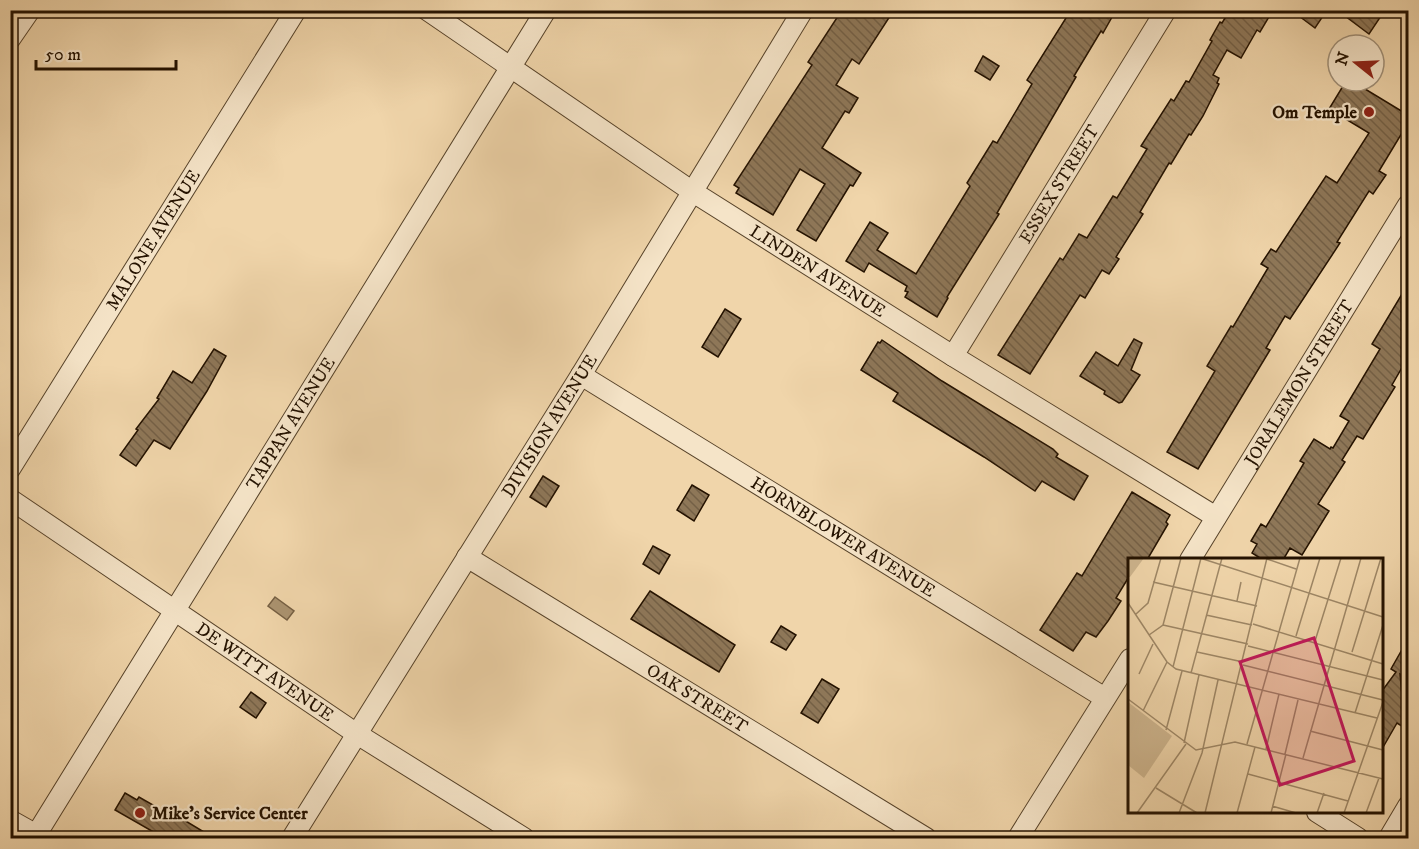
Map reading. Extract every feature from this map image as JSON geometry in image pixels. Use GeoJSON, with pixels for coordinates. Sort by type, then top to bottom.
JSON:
{"type":"FeatureCollection","features":[{"type":"Feature","properties":{"kind":"street"},"geometry":{"type":"LineString","coordinates":[[10,39],[30,10]]}},
{"type":"Feature","properties":{"kind":"street","name":"MALONE AVENUE"},"geometry":{"type":"LineString","coordinates":[[10,468],[296,10]]}},
{"type":"Feature","properties":{"kind":"street","name":"LINDEN AVENUE"},"geometry":{"type":"LineString","coordinates":[[427,10],[693,192],[953,356],[1216,517]]}},
{"type":"Feature","properties":{"kind":"street","name":"TAPPAN AVENUE"},"geometry":{"type":"LineString","coordinates":[[39,837],[546,10]]}},
{"type":"Feature","properties":{"kind":"street","name":"DIVISION AVENUE"},"geometry":{"type":"LineString","coordinates":[[292,838],[581,375],[803,10]]}},
{"type":"Feature","properties":{"kind":"street","name":"ESSEX STREET"},"geometry":{"type":"LineString","coordinates":[[953,356],[1166,10]]}},
{"type":"Feature","properties":{"kind":"street","name":"JORALEMON STREET"},"geometry":{"type":"LineString","coordinates":[[1191,558],[1408,205]]}},
{"type":"Feature","properties":{"kind":"street","name":"HORNBLOWER AVENUE"},"geometry":{"type":"LineString","coordinates":[[581,375],[1105,698]]}},
{"type":"Feature","properties":{"kind":"street","name":"DE WITT AVENUE"},"geometry":{"type":"LineString","coordinates":[[10,499],[357,734],[524,838]]}},
{"type":"Feature","properties":{"kind":"street","name":"OAK STREET"},"geometry":{"type":"LineString","coordinates":[[467,558],[926,838]]}},
{"type":"Feature","properties":{"kind":"street"},"geometry":{"type":"LineString","coordinates":[[1018,838],[1105,698],[1123,684],[1128,666]]}},
{"type":"Feature","properties":{"kind":"street"},"geometry":{"type":"LineString","coordinates":[[1389,838],[1408,806]]}},
{"type":"Feature","properties":{"kind":"street"},"geometry":{"type":"LineString","coordinates":[[1319,813],[1358,838]]}},
{"type":"Feature","properties":{"kind":"street"},"geometry":{"type":"LineString","coordinates":[[11,820],[39,837]]}},
{"type":"Feature","properties":{"kind":"shaded area"},"geometry":{"type":"Polygon","coordinates":[[[275,597],[294,611],[287,620],[268,606],[275,597]]]}},
{"type":"Feature","properties":{"kind":"building"},"geometry":{"type":"Polygon","coordinates":[[[842,10],[894,10],[859,64],[852,59],[836,85],[858,98],[849,113],[845,111],[822,148],[861,173],[853,186],[850,185],[816,241],[797,230],[825,184],[800,169],[773,215],[736,193],[739,188],[734,185],[812,65],[808,62],[842,10]]]}},
{"type":"Feature","properties":{"kind":"building"},"geometry":{"type":"Polygon","coordinates":[[[1071,10],[1116,10],[1074,76],[1076,77],[997,213],[999,214],[937,317],[905,297],[908,292],[905,291],[907,286],[869,263],[864,272],[846,261],[870,222],[888,233],[877,250],[916,274],[970,186],[967,183],[993,141],[997,143],[1032,84],[1027,80],[1071,10]]]}},
{"type":"Feature","properties":{"kind":"building"},"geometry":{"type":"Polygon","coordinates":[[[1230,10],[1273,10],[1260,32],[1257,30],[1241,58],[1227,50],[1213,75],[1219,78],[1217,83],[1219,84],[1203,116],[1171,164],[1169,163],[1140,212],[1143,214],[1116,257],[1119,259],[1109,274],[1102,270],[1085,298],[1080,295],[1030,374],[998,355],[1060,258],[1063,260],[1079,234],[1087,238],[1113,196],[1117,198],[1147,149],[1141,146],[1171,99],[1174,101],[1186,81],[1189,82],[1220,22],[1222,23],[1230,10]]]}},
{"type":"Feature","properties":{"kind":"building"},"geometry":{"type":"Polygon","coordinates":[[[1291,10],[1327,10],[1315,28],[1291,10]]]}},
{"type":"Feature","properties":{"kind":"building"},"geometry":{"type":"Polygon","coordinates":[[[1337,10],[1385,10],[1368,33],[1337,10]]]}},
{"type":"Feature","properties":{"kind":"building"},"geometry":{"type":"Polygon","coordinates":[[[983,56],[999,66],[990,80],[975,71],[983,56]]]}},
{"type":"Feature","properties":{"kind":"building"},"geometry":{"type":"Polygon","coordinates":[[[1339,93],[1372,93],[1408,115],[1408,123],[1379,171],[1386,175],[1373,194],[1369,191],[1337,242],[1340,243],[1290,319],[1285,316],[1266,348],[1270,350],[1198,469],[1167,452],[1215,371],[1207,366],[1268,268],[1261,264],[1271,249],[1276,252],[1326,176],[1337,183],[1369,133],[1329,109],[1339,93]]]}},
{"type":"Feature","properties":{"kind":"building"},"geometry":{"type":"Polygon","coordinates":[[[1408,284],[1408,357],[1392,385],[1395,387],[1363,439],[1357,436],[1342,460],[1345,462],[1318,504],[1329,511],[1302,555],[1290,548],[1284,558],[1260,558],[1252,553],[1257,544],[1251,541],[1261,524],[1266,527],[1304,463],[1300,461],[1314,439],[1330,449],[1333,448],[1349,421],[1340,416],[1380,349],[1372,344],[1408,284]]]}},
{"type":"Feature","properties":{"kind":"building"},"geometry":{"type":"Polygon","coordinates":[[[725,309],[741,319],[718,357],[702,347],[725,309]]]}},
{"type":"Feature","properties":{"kind":"building"},"geometry":{"type":"Polygon","coordinates":[[[1134,339],[1142,343],[1131,370],[1140,375],[1122,402],[1119,403],[1104,394],[1105,391],[1080,376],[1096,352],[1118,366],[1134,339]]]}},
{"type":"Feature","properties":{"kind":"building"},"geometry":{"type":"Polygon","coordinates":[[[882,340],[942,381],[1053,449],[1058,454],[1056,457],[1088,476],[1074,500],[1042,481],[1035,491],[893,401],[898,393],[861,370],[878,342],[882,340]]]}},
{"type":"Feature","properties":{"kind":"building"},"geometry":{"type":"Polygon","coordinates":[[[214,349],[226,356],[170,449],[154,440],[136,466],[120,455],[159,399],[157,398],[173,371],[192,383],[214,349]]]}},
{"type":"Feature","properties":{"kind":"building"},"geometry":{"type":"Polygon","coordinates":[[[543,476],[559,486],[546,507],[530,497],[543,476]]]}},
{"type":"Feature","properties":{"kind":"building"},"geometry":{"type":"Polygon","coordinates":[[[692,485],[709,495],[694,521],[677,510],[692,485]]]}},
{"type":"Feature","properties":{"kind":"building"},"geometry":{"type":"Polygon","coordinates":[[[1132,492],[1170,515],[1166,522],[1168,524],[1148,558],[1128,558],[1128,578],[1116,598],[1121,601],[1108,621],[1096,637],[1086,632],[1073,651],[1040,630],[1077,573],[1082,576],[1132,492]]]}},
{"type":"Feature","properties":{"kind":"building"},"geometry":{"type":"Polygon","coordinates":[[[653,546],[670,555],[659,574],[643,564],[653,546]]]}},
{"type":"Feature","properties":{"kind":"building"},"geometry":{"type":"Polygon","coordinates":[[[650,591],[735,645],[719,672],[631,619],[650,591]]]}},
{"type":"Feature","properties":{"kind":"building"},"geometry":{"type":"Polygon","coordinates":[[[781,626],[796,635],[786,650],[771,642],[781,626]]]}},
{"type":"Feature","properties":{"kind":"building"},"geometry":{"type":"Polygon","coordinates":[[[1408,639],[1408,679],[1400,674],[1405,728],[1397,723],[1383,747],[1383,690],[1396,672],[1391,669],[1408,639]]]}},
{"type":"Feature","properties":{"kind":"building"},"geometry":{"type":"Polygon","coordinates":[[[822,679],[839,689],[818,723],[801,713],[822,679]]]}},
{"type":"Feature","properties":{"kind":"building"},"geometry":{"type":"Polygon","coordinates":[[[251,692],[266,703],[256,718],[240,707],[251,692]]]}},
{"type":"Feature","properties":{"kind":"building"},"geometry":{"type":"Polygon","coordinates":[[[125,793],[137,800],[139,797],[172,816],[174,814],[214,838],[164,838],[115,810],[125,793]]]}},
{"type":"Feature","properties":{"kind":"place","name":"Om Temple"},"geometry":{"type":"Point","coordinates":[1369,112]}},
{"type":"Feature","properties":{"kind":"place","name":"Mike's Service Center"},"geometry":{"type":"Point","coordinates":[140,813]}}]}
